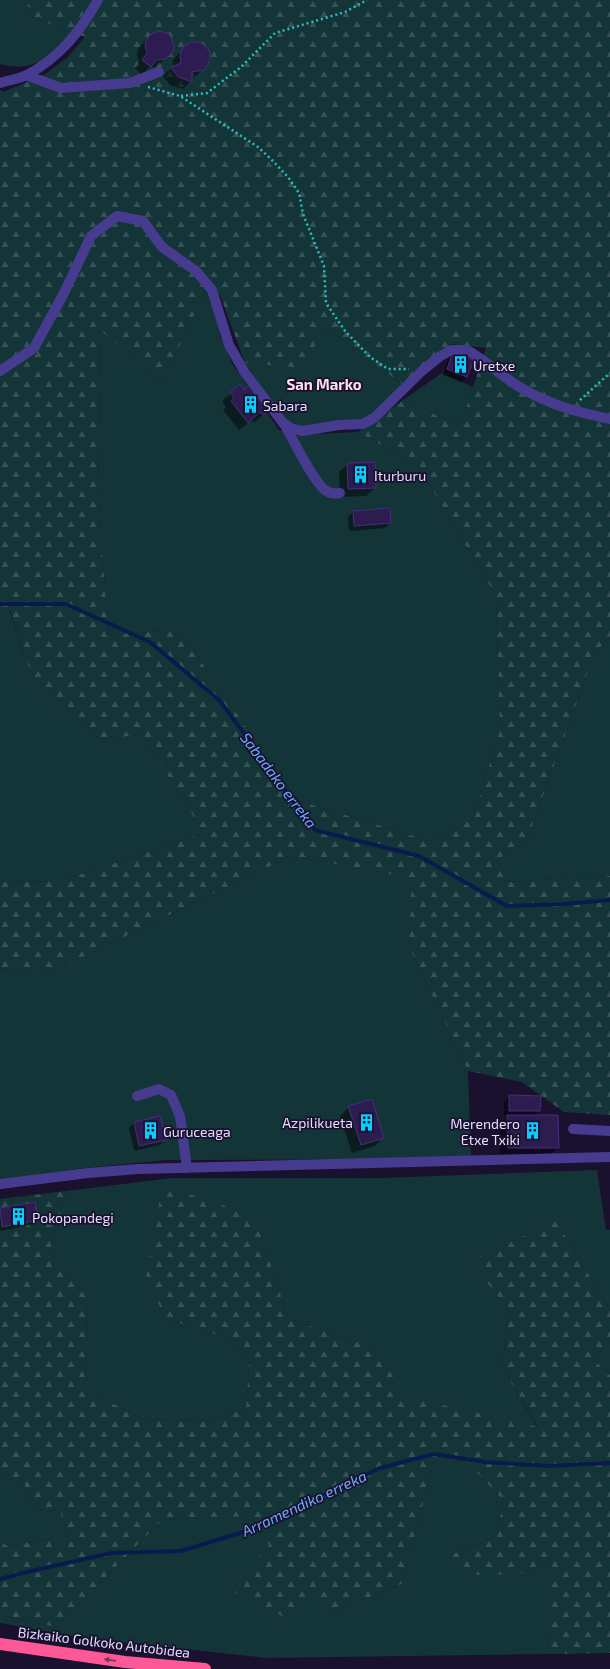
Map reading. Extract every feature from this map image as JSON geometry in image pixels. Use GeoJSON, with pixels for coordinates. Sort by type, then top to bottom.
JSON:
{"type":"FeatureCollection","features":[{"type":"Feature","properties":{"kind":"highway","name":"Bizkaiko Golkoko Autobidea"},"geometry":{"type":"LineString","coordinates":[[0,1644],[125,1662],[205,1669]]}},
{"type":"Feature","properties":{"kind":"street"},"geometry":{"type":"LineString","coordinates":[[0,83],[26,76],[58,54],[85,24],[98,0]]}},
{"type":"Feature","properties":{"kind":"street"},"geometry":{"type":"LineString","coordinates":[[26,76],[61,88],[130,83],[159,72]]}},
{"type":"Feature","properties":{"kind":"street"},"geometry":{"type":"LineString","coordinates":[[0,372],[34,348],[64,293],[90,236],[117,216],[143,221],[162,247],[196,271],[212,290],[229,345],[245,373],[283,423],[314,476],[325,490],[333,494],[340,493]]}},
{"type":"Feature","properties":{"kind":"street"},"geometry":{"type":"LineString","coordinates":[[283,423],[290,428],[302,432],[339,425],[363,424],[374,418],[423,370],[451,350],[467,350],[522,388],[569,410],[610,419]]}},
{"type":"Feature","properties":{"kind":"street"},"geometry":{"type":"LineString","coordinates":[[137,1096],[159,1090],[171,1095],[180,1116],[187,1168]]}},
{"type":"Feature","properties":{"kind":"street"},"geometry":{"type":"LineString","coordinates":[[573,1130],[610,1131]]}},
{"type":"Feature","properties":{"kind":"street"},"geometry":{"type":"LineString","coordinates":[[0,1184],[88,1173],[187,1168],[610,1157]]}},
{"type":"Feature","properties":{"kind":"path"},"geometry":{"type":"LineString","coordinates":[[180,96],[207,93],[241,67],[275,33],[345,12],[367,0]]}},
{"type":"Feature","properties":{"kind":"path"},"geometry":{"type":"LineString","coordinates":[[130,83],[180,96],[258,147],[271,159],[299,193],[304,214],[324,266],[326,304],[345,331],[370,357],[388,368],[423,370]]}},
{"type":"Feature","properties":{"kind":"path"},"geometry":{"type":"LineString","coordinates":[[569,410],[610,373]]}},
{"type":"Feature","properties":{"kind":"green space"},"geometry":{"type":"Polygon","coordinates":[[[0,0],[29,0],[26,15],[72,32],[49,55],[32,64],[12,66],[0,64],[0,0]]]}},
{"type":"Feature","properties":{"kind":"green space"},"geometry":{"type":"Polygon","coordinates":[[[29,0],[610,0],[610,636],[594,655],[527,840],[499,859],[505,882],[610,876],[610,1115],[564,1112],[522,1082],[468,1071],[409,946],[412,878],[291,856],[49,973],[0,968],[0,882],[61,881],[204,833],[142,735],[99,739],[31,674],[10,610],[0,611],[0,90],[3,92],[44,75],[68,57],[85,37],[26,15],[29,0]],[[207,288],[162,383],[101,331],[98,487],[108,635],[179,630],[297,800],[430,841],[473,819],[500,730],[496,596],[418,466],[358,432],[403,400],[460,426],[486,348],[451,344],[423,370],[402,384],[325,327],[303,368],[245,363],[220,295],[207,288]]]}},
{"type":"Feature","properties":{"kind":"green space"},"geometry":{"type":"Polygon","coordinates":[[[207,288],[218,315],[220,336],[233,365],[279,430],[293,435],[358,432],[418,466],[496,596],[500,730],[473,819],[430,841],[297,800],[179,630],[108,635],[98,487],[101,331],[162,383],[207,288]]]}},
{"type":"Feature","properties":{"kind":"green space"},"geometry":{"type":"Polygon","coordinates":[[[325,327],[402,384],[366,420],[301,426],[287,421],[273,406],[245,363],[302,367],[325,327]]]}},
{"type":"Feature","properties":{"kind":"green space"},"geometry":{"type":"Polygon","coordinates":[[[442,373],[473,387],[460,426],[403,400],[442,373]]]}},
{"type":"Feature","properties":{"kind":"green space"},"geometry":{"type":"Polygon","coordinates":[[[9,609],[31,674],[99,739],[142,735],[204,833],[61,881],[0,882],[0,611],[9,609]]]}},
{"type":"Feature","properties":{"kind":"green space"},"geometry":{"type":"Polygon","coordinates":[[[610,636],[610,876],[505,882],[499,859],[527,840],[594,655],[610,636]]]}},
{"type":"Feature","properties":{"kind":"green space"},"geometry":{"type":"Polygon","coordinates":[[[291,856],[413,878],[409,946],[468,1071],[471,1159],[168,1160],[84,1168],[0,1180],[0,968],[49,973],[291,856]]]}},
{"type":"Feature","properties":{"kind":"green space"},"geometry":{"type":"Polygon","coordinates":[[[597,1170],[606,1230],[610,1230],[610,1310],[556,1221],[471,1261],[509,1310],[502,1368],[538,1428],[402,1396],[379,1350],[288,1318],[257,1221],[166,1319],[222,1336],[249,1363],[246,1409],[203,1421],[141,1419],[85,1388],[87,1297],[50,1252],[66,1191],[172,1178],[381,1178],[597,1170]]]}},
{"type":"Feature","properties":{"kind":"green space"},"geometry":{"type":"Polygon","coordinates":[[[162,1188],[212,1200],[257,1221],[288,1318],[379,1350],[403,1396],[538,1427],[502,1368],[509,1310],[470,1261],[556,1221],[610,1310],[610,1343],[592,1358],[610,1375],[610,1653],[548,1654],[550,1564],[520,1574],[461,1575],[450,1555],[497,1536],[503,1500],[462,1457],[435,1457],[402,1584],[328,1614],[312,1593],[284,1617],[232,1591],[269,1545],[251,1516],[162,1520],[56,1627],[0,1615],[0,1541],[7,1546],[67,1536],[60,1511],[34,1509],[24,1484],[0,1475],[0,1199],[66,1191],[50,1252],[87,1297],[85,1388],[141,1419],[203,1421],[246,1409],[249,1363],[222,1336],[166,1319],[146,1278],[162,1188]]]}},
{"type":"Feature","properties":{"kind":"green space"},"geometry":{"type":"Polygon","coordinates":[[[610,1343],[610,1375],[592,1358],[610,1343]]]}},
{"type":"Feature","properties":{"kind":"green space"},"geometry":{"type":"Polygon","coordinates":[[[435,1457],[462,1457],[503,1500],[497,1536],[450,1555],[520,1574],[551,1564],[548,1654],[267,1658],[84,1638],[0,1623],[0,1615],[56,1627],[162,1520],[251,1516],[270,1545],[232,1591],[312,1592],[328,1614],[402,1584],[435,1457]]]}},
{"type":"Feature","properties":{"kind":"green space"},"geometry":{"type":"Polygon","coordinates":[[[0,1475],[24,1484],[34,1509],[60,1511],[67,1536],[7,1546],[0,1541],[0,1475]]]}},
{"type":"Feature","properties":{"kind":"building"},"geometry":{"type":"Polygon","coordinates":[[[160,31],[169,34],[174,48],[171,54],[165,59],[156,60],[151,67],[142,60],[147,53],[145,44],[148,37],[153,33],[160,31]]]}},
{"type":"Feature","properties":{"kind":"building"},"geometry":{"type":"Polygon","coordinates":[[[191,42],[203,44],[209,50],[210,59],[204,70],[192,72],[192,82],[178,77],[171,67],[181,63],[181,51],[184,46],[191,42]]]}},
{"type":"Feature","properties":{"kind":"building","name":"Uretxe"},"geometry":{"type":"Polygon","coordinates":[[[453,352],[474,360],[467,377],[447,369],[453,352]]]}},
{"type":"Feature","properties":{"kind":"building","name":"Sabara"},"geometry":{"type":"Polygon","coordinates":[[[240,384],[244,390],[250,385],[270,409],[263,415],[260,412],[248,423],[231,401],[234,398],[230,392],[240,384]]]}},
{"type":"Feature","properties":{"kind":"building","name":"Iturburu"},"geometry":{"type":"Polygon","coordinates":[[[375,462],[376,488],[348,489],[347,463],[375,462]]]}},
{"type":"Feature","properties":{"kind":"building"},"geometry":{"type":"Polygon","coordinates":[[[390,508],[391,523],[354,526],[353,511],[390,508]]]}},
{"type":"Feature","properties":{"kind":"building"},"geometry":{"type":"Polygon","coordinates":[[[509,1095],[541,1096],[540,1111],[509,1111],[509,1095]]]}},
{"type":"Feature","properties":{"kind":"building","name":"Azpilikueta"},"geometry":{"type":"Polygon","coordinates":[[[372,1099],[384,1138],[361,1145],[348,1106],[372,1099]]]}},
{"type":"Feature","properties":{"kind":"building","name":"Merendero Etxe Txiki"},"geometry":{"type":"Polygon","coordinates":[[[507,1115],[558,1115],[559,1148],[508,1148],[507,1115]]]}},
{"type":"Feature","properties":{"kind":"building","name":"Guruceaga"},"geometry":{"type":"Polygon","coordinates":[[[160,1116],[166,1140],[139,1146],[134,1122],[160,1116]]]}},
{"type":"Feature","properties":{"kind":"building","name":"Pokopandegi"},"geometry":{"type":"Polygon","coordinates":[[[35,1202],[38,1220],[2,1227],[0,1208],[35,1202]]]}},
{"type":"Feature","properties":{"kind":"waterway","name":"Sabadako erreka"},"geometry":{"type":"LineString","coordinates":[[0,604],[66,604],[150,642],[220,701],[315,830],[419,856],[507,906],[564,904],[610,900]]}},
{"type":"Feature","properties":{"kind":"waterway","name":"Arramendiko erreka"},"geometry":{"type":"LineString","coordinates":[[0,1579],[111,1553],[181,1551],[250,1530],[380,1468],[434,1454],[485,1462],[549,1466],[610,1463]]}},
{"type":"Feature","properties":{"kind":"place","name":"Uretxe"},"geometry":{"type":"Point","coordinates":[460,365]}},
{"type":"Feature","properties":{"kind":"place","name":"Sabara"},"geometry":{"type":"Point","coordinates":[250,405]}},
{"type":"Feature","properties":{"kind":"place","name":"Iturburu"},"geometry":{"type":"Point","coordinates":[361,475]}},
{"type":"Feature","properties":{"kind":"place","name":"Azpilikueta"},"geometry":{"type":"Point","coordinates":[366,1122]}},
{"type":"Feature","properties":{"kind":"place","name":"Guruceaga"},"geometry":{"type":"Point","coordinates":[150,1131]}},
{"type":"Feature","properties":{"kind":"place","name":"Merendero Etxe Txiki"},"geometry":{"type":"Point","coordinates":[533,1131]}},
{"type":"Feature","properties":{"kind":"place","name":"Pokopandegi"},"geometry":{"type":"Point","coordinates":[19,1217]}},
{"type":"Feature","properties":{"kind":"district","name":"San Marko"},"geometry":{"type":"Point","coordinates":[324,384]}}]}
